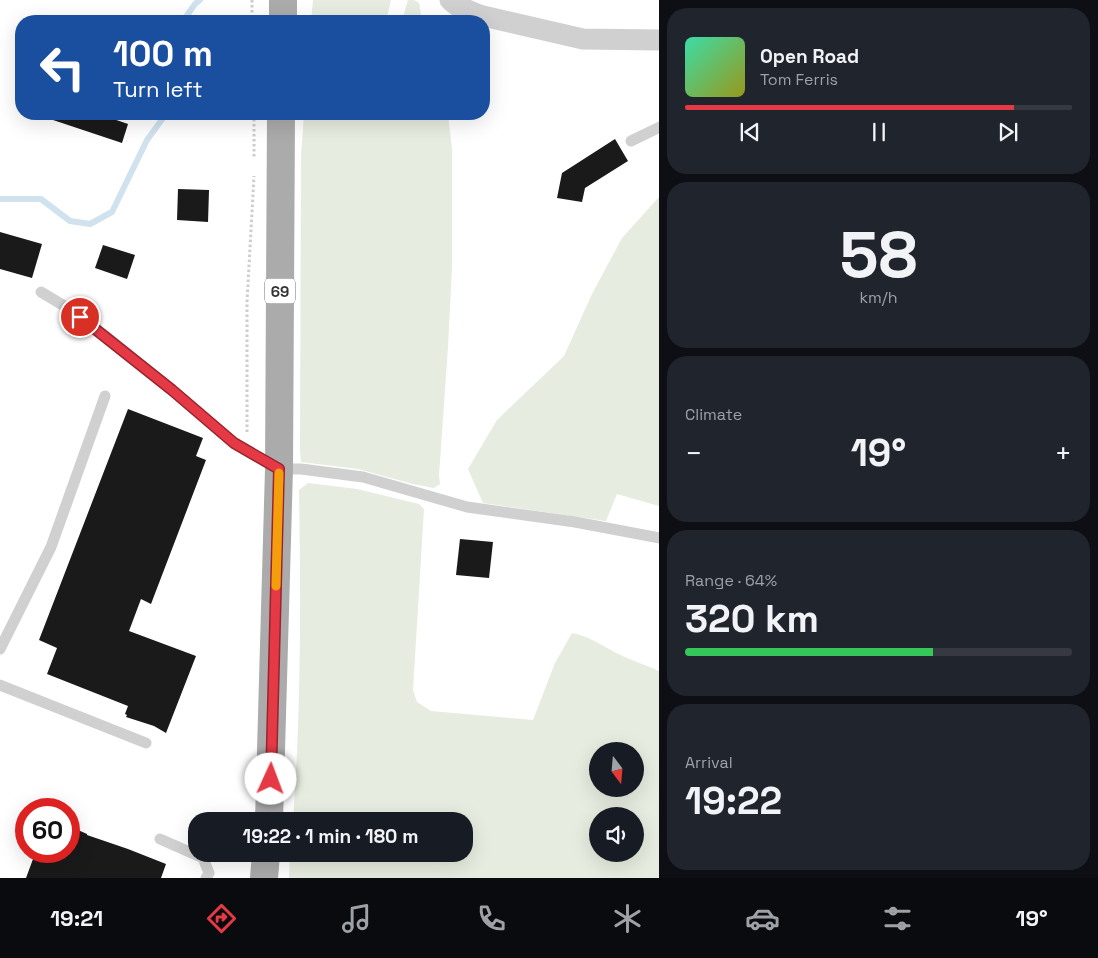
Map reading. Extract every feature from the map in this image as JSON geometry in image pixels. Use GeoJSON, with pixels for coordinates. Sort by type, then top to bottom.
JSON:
{"type":"FeatureCollection","features":[{"type":"Feature","properties":{"kind":"main road"},"geometry":{"type":"LineString","coordinates":[[283,0],[283,15]]}},
{"type":"Feature","properties":{"kind":"main road","name":"69"},"geometry":{"type":"LineString","coordinates":[[269,812],[279,469],[281,120]]}},
{"type":"Feature","properties":{"kind":"main road"},"geometry":{"type":"LineString","coordinates":[[264,878],[265,862]]}},
{"type":"Feature","properties":{"kind":"street"},"geometry":{"type":"LineString","coordinates":[[450,0],[456,5],[479,15]]}},
{"type":"Feature","properties":{"kind":"street"},"geometry":{"type":"LineString","coordinates":[[490,18],[583,39],[659,40]]}},
{"type":"Feature","properties":{"kind":"lane"},"geometry":{"type":"LineString","coordinates":[[631,140],[659,127]]}},
{"type":"Feature","properties":{"kind":"lane"},"geometry":{"type":"LineString","coordinates":[[40,292],[66,307],[107,337],[234,443],[279,469],[302,468],[363,477],[467,507],[575,522],[659,538]]}},
{"type":"Feature","properties":{"kind":"lane"},"geometry":{"type":"LineString","coordinates":[[0,649],[51,547],[105,396]]}},
{"type":"Feature","properties":{"kind":"lane"},"geometry":{"type":"LineString","coordinates":[[0,685],[146,743]]}},
{"type":"Feature","properties":{"kind":"lane"},"geometry":{"type":"LineString","coordinates":[[160,839],[203,858],[209,873],[206,878]]}},
{"type":"Feature","properties":{"kind":"path"},"geometry":{"type":"LineString","coordinates":[[252,0],[252,15]]}},
{"type":"Feature","properties":{"kind":"path"},"geometry":{"type":"LineString","coordinates":[[254,120],[254,163]]}},
{"type":"Feature","properties":{"kind":"path"},"geometry":{"type":"LineString","coordinates":[[247,451],[248,302],[254,173]]}},
{"type":"Feature","properties":{"kind":"shaded area"},"geometry":{"type":"Polygon","coordinates":[[[313,0],[391,0],[387,15],[312,15],[313,0]]]}},
{"type":"Feature","properties":{"kind":"shaded area"},"geometry":{"type":"Polygon","coordinates":[[[408,0],[414,0],[419,3],[421,15],[404,15],[408,0]]]}},
{"type":"Feature","properties":{"kind":"shaded area"},"geometry":{"type":"Polygon","coordinates":[[[304,120],[449,120],[452,149],[452,268],[440,484],[434,488],[358,469],[301,462],[301,156],[304,120]]]}},
{"type":"Feature","properties":{"kind":"shaded area"},"geometry":{"type":"Polygon","coordinates":[[[659,197],[659,506],[617,494],[606,521],[483,503],[468,469],[497,420],[564,356],[592,294],[622,238],[659,197]]]}},
{"type":"Feature","properties":{"kind":"shaded area"},"geometry":{"type":"Polygon","coordinates":[[[308,483],[357,489],[419,504],[424,509],[413,690],[417,702],[431,711],[533,720],[555,663],[572,633],[588,638],[623,656],[659,671],[659,878],[289,878],[290,862],[473,862],[473,812],[294,812],[298,738],[299,490],[308,483]]]}},
{"type":"Feature","properties":{"kind":"building"},"geometry":{"type":"Polygon","coordinates":[[[53,120],[116,120],[128,124],[122,143],[53,120]]]}},
{"type":"Feature","properties":{"kind":"building"},"geometry":{"type":"Polygon","coordinates":[[[615,139],[628,161],[585,188],[582,202],[557,198],[562,173],[615,139]]]}},
{"type":"Feature","properties":{"kind":"building"},"geometry":{"type":"Polygon","coordinates":[[[178,189],[209,190],[208,222],[177,220],[178,189]]]}},
{"type":"Feature","properties":{"kind":"building"},"geometry":{"type":"Polygon","coordinates":[[[0,232],[42,244],[32,278],[0,269],[0,232]]]}},
{"type":"Feature","properties":{"kind":"building"},"geometry":{"type":"Polygon","coordinates":[[[103,245],[135,255],[127,279],[95,268],[103,245]]]}},
{"type":"Feature","properties":{"kind":"building"},"geometry":{"type":"Polygon","coordinates":[[[128,409],[203,438],[196,456],[206,460],[151,604],[141,599],[129,631],[196,656],[166,733],[154,726],[126,717],[127,715],[125,714],[128,706],[47,674],[57,648],[39,640],[128,409]]]}},
{"type":"Feature","properties":{"kind":"building"},"geometry":{"type":"Polygon","coordinates":[[[460,539],[493,542],[489,578],[456,575],[460,539]]]}},
{"type":"Feature","properties":{"kind":"building"},"geometry":{"type":"Polygon","coordinates":[[[80,831],[166,864],[161,878],[26,878],[32,863],[80,863],[80,831]]]}},
{"type":"Feature","properties":{"kind":"waterway"},"geometry":{"type":"LineString","coordinates":[[187,15],[200,0]]}},
{"type":"Feature","properties":{"kind":"waterway"},"geometry":{"type":"LineString","coordinates":[[0,199],[41,199],[70,221],[90,224],[112,212],[147,140],[162,120]]}},
{"type":"Feature","properties":{"kind":"slow traffic"},"geometry":{"type":"LineString","coordinates":[[276,586],[279,473]]}},
{"type":"Feature","properties":{"kind":"route"},"geometry":{"type":"LineString","coordinates":[[80,317],[172,390],[234,443],[279,469],[271,779]]}}]}
